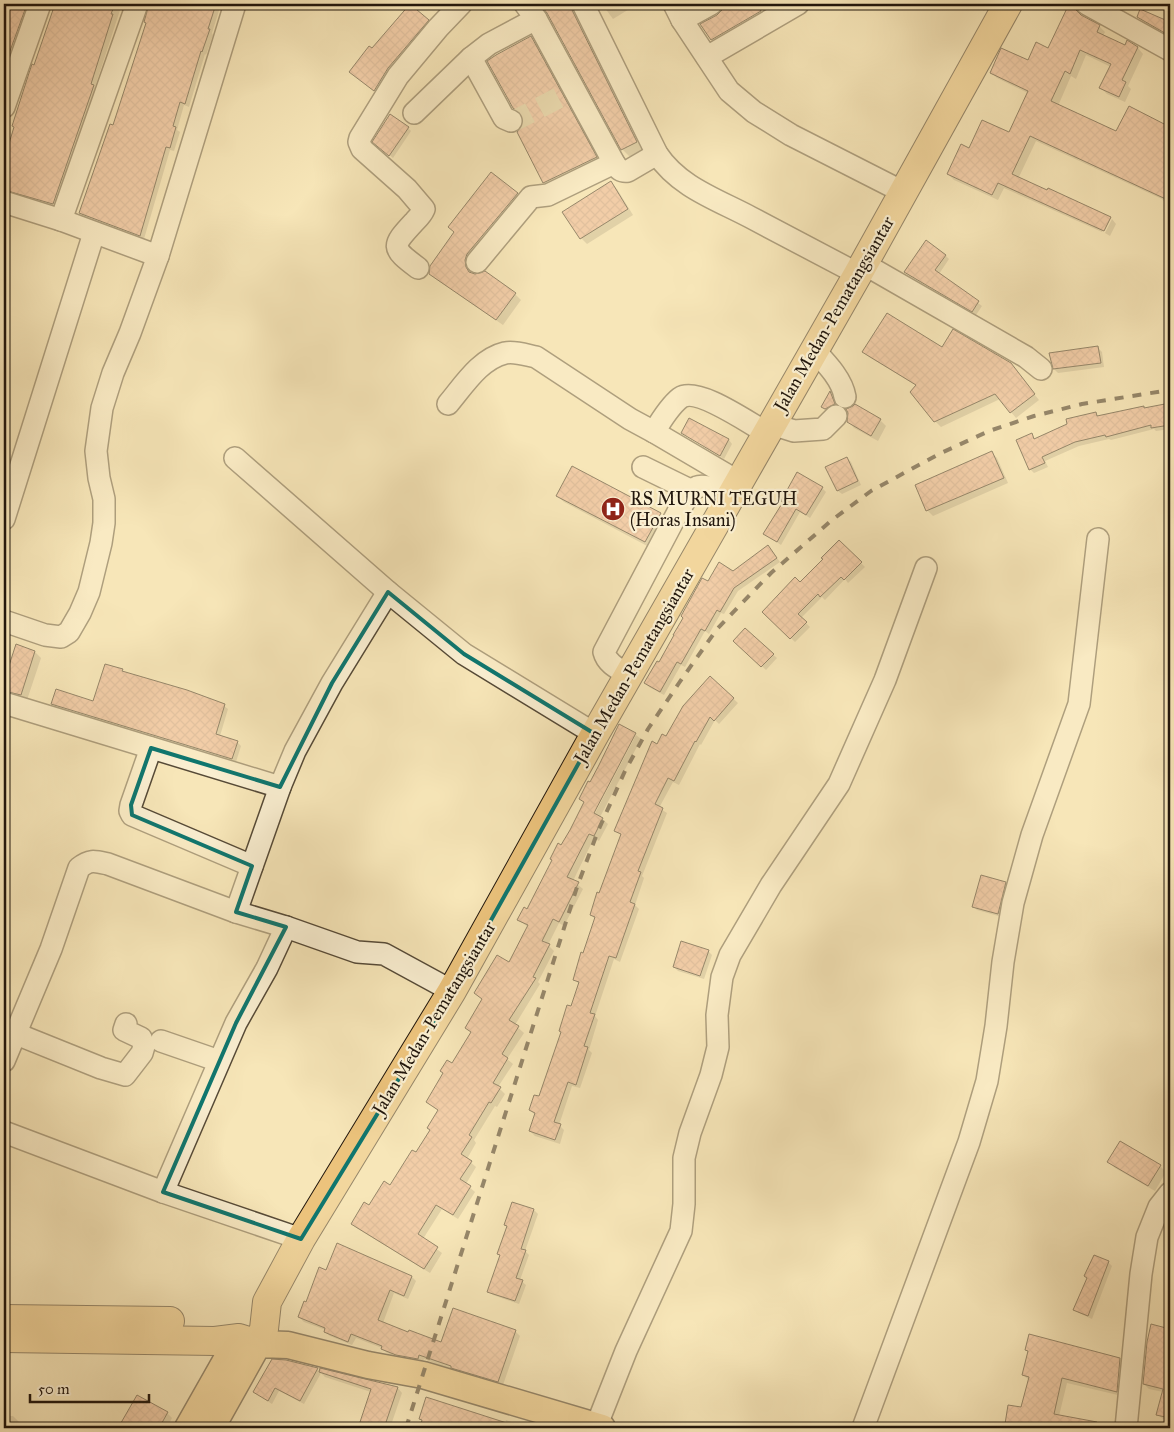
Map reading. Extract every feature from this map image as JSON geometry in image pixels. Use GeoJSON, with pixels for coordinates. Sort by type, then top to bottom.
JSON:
{"type":"FeatureCollection","features":[{"type":"Feature","properties":{"kind":"highway","name":"Jalan Medan-Pematangsiantar"},"geometry":{"type":"LineString","coordinates":[[255,1327],[301,1238],[452,991],[628,675],[861,269],[1008,4]]}},
{"type":"Feature","properties":{"kind":"highway"},"geometry":{"type":"LineString","coordinates":[[4,1319],[255,1327]]}},
{"type":"Feature","properties":{"kind":"highway"},"geometry":{"type":"LineString","coordinates":[[4,1338],[215,1341],[255,1327]]}},
{"type":"Feature","properties":{"kind":"main road"},"geometry":{"type":"LineString","coordinates":[[255,1327],[288,1345],[423,1375],[599,1427]]}},
{"type":"Feature","properties":{"kind":"main road"},"geometry":{"type":"LineString","coordinates":[[188,1428],[255,1327]]}},
{"type":"Feature","properties":{"kind":"main road"},"geometry":{"type":"LineString","coordinates":[[211,1428],[255,1327]]}},
{"type":"Feature","properties":{"kind":"street"},"geometry":{"type":"LineString","coordinates":[[4,107],[40,4]]}},
{"type":"Feature","properties":{"kind":"street"},"geometry":{"type":"LineString","coordinates":[[61,220],[137,4]]}},
{"type":"Feature","properties":{"kind":"street"},"geometry":{"type":"LineString","coordinates":[[4,621],[45,635],[61,637],[69,632],[89,592],[104,524],[104,499],[96,451],[102,408],[158,256],[235,4]]}},
{"type":"Feature","properties":{"kind":"street"},"geometry":{"type":"LineString","coordinates":[[418,268],[402,257],[397,248],[397,243],[400,237],[422,214],[424,209],[406,189],[362,149],[359,140],[398,76],[438,28],[461,4]]}},
{"type":"Feature","properties":{"kind":"street"},"geometry":{"type":"LineString","coordinates":[[583,4],[657,154],[665,167],[675,176],[694,189],[861,269],[1026,356],[1041,368]]}},
{"type":"Feature","properties":{"kind":"street"},"geometry":{"type":"LineString","coordinates":[[711,4],[678,12],[729,91],[754,112],[791,135],[903,192]]}},
{"type":"Feature","properties":{"kind":"street"},"geometry":{"type":"LineString","coordinates":[[707,57],[798,4]]}},
{"type":"Feature","properties":{"kind":"street"},"geometry":{"type":"LineString","coordinates":[[1087,4],[1170,50]]}},
{"type":"Feature","properties":{"kind":"street"},"geometry":{"type":"LineString","coordinates":[[414,113],[471,58],[530,12],[569,92],[619,170],[624,172],[657,154]]}},
{"type":"Feature","properties":{"kind":"street"},"geometry":{"type":"LineString","coordinates":[[471,58],[504,118],[511,121]]}},
{"type":"Feature","properties":{"kind":"street"},"geometry":{"type":"LineString","coordinates":[[477,262],[531,197],[548,195],[614,163]]}},
{"type":"Feature","properties":{"kind":"street"},"geometry":{"type":"LineString","coordinates":[[4,204],[61,220],[158,256]]}},
{"type":"Feature","properties":{"kind":"street"},"geometry":{"type":"LineString","coordinates":[[4,519],[94,233]]}},
{"type":"Feature","properties":{"kind":"street"},"geometry":{"type":"LineString","coordinates":[[654,432],[680,398],[688,395],[698,396],[769,429],[794,431],[823,429],[840,406],[844,390],[832,370],[814,350]]}},
{"type":"Feature","properties":{"kind":"street"},"geometry":{"type":"LineString","coordinates":[[448,404],[482,365],[490,359],[507,353],[536,357],[736,487]]}},
{"type":"Feature","properties":{"kind":"street"},"geometry":{"type":"LineString","coordinates":[[235,458],[388,592],[464,654],[595,734]]}},
{"type":"Feature","properties":{"kind":"street"},"geometry":{"type":"LineString","coordinates":[[643,467],[692,491]]}},
{"type":"Feature","properties":{"kind":"street"},"geometry":{"type":"LineString","coordinates":[[628,675],[610,664],[604,652],[675,519],[692,491],[697,487],[736,487]]}},
{"type":"Feature","properties":{"kind":"street"},"geometry":{"type":"LineString","coordinates":[[862,1428],[966,1151],[987,1081],[1013,903],[1032,835],[1079,704],[1098,539]]}},
{"type":"Feature","properties":{"kind":"street"},"geometry":{"type":"LineString","coordinates":[[599,1427],[626,1351],[681,1231],[684,1204],[684,1158],[690,1132],[711,1075],[718,1047],[717,1015],[722,977],[730,956],[771,885],[839,784],[885,680],[926,568]]}},
{"type":"Feature","properties":{"kind":"street"},"geometry":{"type":"LineString","coordinates":[[236,912],[280,787],[295,751],[332,683],[388,592]]}},
{"type":"Feature","properties":{"kind":"street"},"geometry":{"type":"LineString","coordinates":[[4,703],[280,787]]}},
{"type":"Feature","properties":{"kind":"street"},"geometry":{"type":"LineString","coordinates":[[151,748],[130,805],[132,815],[252,866]]}},
{"type":"Feature","properties":{"kind":"street"},"geometry":{"type":"LineString","coordinates":[[4,1061],[10,1031],[50,949],[79,868],[87,862],[96,861],[108,864],[236,912],[357,952],[384,954],[452,991]]}},
{"type":"Feature","properties":{"kind":"street"},"geometry":{"type":"LineString","coordinates":[[163,1192],[236,1023],[267,968],[286,927]]}},
{"type":"Feature","properties":{"kind":"street"},"geometry":{"type":"LineString","coordinates":[[10,1031],[125,1076],[142,1053],[144,1046],[141,1038],[124,1030],[126,1024]]}},
{"type":"Feature","properties":{"kind":"street"},"geometry":{"type":"LineString","coordinates":[[161,1041],[219,1061]]}},
{"type":"Feature","properties":{"kind":"street"},"geometry":{"type":"LineString","coordinates":[[4,1132],[163,1192],[301,1238]]}},
{"type":"Feature","properties":{"kind":"street"},"geometry":{"type":"LineString","coordinates":[[1126,1428],[1141,1274],[1147,1237],[1159,1207],[1170,1193]]}},
{"type":"Feature","properties":{"kind":"highlighted area"},"geometry":{"type":"Polygon","coordinates":[[[388,592],[464,654],[595,734],[442,1008],[301,1239],[163,1192],[236,1023],[286,927],[236,912],[252,866],[132,815],[131,805],[151,748],[280,787],[332,683],[388,592]]]}},
{"type":"Feature","properties":{"kind":"building"},"geometry":{"type":"Polygon","coordinates":[[[4,4],[27,4],[6,62],[4,62],[4,4]]]}},
{"type":"Feature","properties":{"kind":"building"},"geometry":{"type":"Polygon","coordinates":[[[55,4],[115,4],[91,84],[94,85],[53,204],[4,190],[4,160],[14,127],[12,126],[29,73],[32,64],[34,65],[55,4]]]}},
{"type":"Feature","properties":{"kind":"building"},"geometry":{"type":"Polygon","coordinates":[[[149,4],[216,4],[208,29],[210,29],[201,51],[185,104],[180,102],[173,126],[176,127],[170,148],[166,147],[140,236],[79,213],[110,124],[113,125],[146,23],[144,22],[149,4]]]}},
{"type":"Feature","properties":{"kind":"building"},"geometry":{"type":"Polygon","coordinates":[[[410,4],[429,20],[388,68],[374,91],[349,72],[369,46],[372,48],[410,4]]]}},
{"type":"Feature","properties":{"kind":"building"},"geometry":{"type":"Polygon","coordinates":[[[540,4],[571,4],[572,10],[637,142],[621,150],[547,13],[540,4]]]}},
{"type":"Feature","properties":{"kind":"building"},"geometry":{"type":"Polygon","coordinates":[[[723,4],[757,4],[761,11],[711,40],[700,24],[717,15],[722,10],[723,4]]]}},
{"type":"Feature","properties":{"kind":"building"},"geometry":{"type":"Polygon","coordinates":[[[1069,4],[1075,4],[1076,10],[1081,15],[1100,25],[1097,32],[1125,45],[1127,40],[1138,47],[1122,80],[1126,82],[1119,97],[1099,88],[1111,64],[1080,50],[1070,74],[1065,71],[1051,101],[1116,131],[1129,106],[1170,127],[1170,201],[1030,136],[1012,174],[1047,190],[1048,188],[1111,217],[1104,231],[998,183],[992,195],[947,174],[961,144],[969,148],[982,120],[1009,132],[1028,91],[990,73],[1001,48],[1028,60],[1036,42],[1048,48],[1069,4]]]}},
{"type":"Feature","properties":{"kind":"building"},"geometry":{"type":"Polygon","coordinates":[[[1140,9],[1170,22],[1170,36],[1137,17],[1140,9]]]}},
{"type":"Feature","properties":{"kind":"building"},"geometry":{"type":"Polygon","coordinates":[[[531,36],[597,157],[543,183],[517,132],[523,125],[521,114],[513,108],[487,61],[531,36]]]}},
{"type":"Feature","properties":{"kind":"building"},"geometry":{"type":"Polygon","coordinates":[[[390,114],[409,127],[389,156],[372,142],[390,114]]]}},
{"type":"Feature","properties":{"kind":"building"},"geometry":{"type":"Polygon","coordinates":[[[491,172],[518,193],[467,254],[465,260],[469,272],[475,274],[485,271],[516,293],[496,320],[429,274],[430,266],[454,232],[448,227],[491,172]]]}},
{"type":"Feature","properties":{"kind":"building"},"geometry":{"type":"Polygon","coordinates":[[[611,181],[628,209],[580,239],[562,212],[611,181]]]}},
{"type":"Feature","properties":{"kind":"building"},"geometry":{"type":"Polygon","coordinates":[[[926,240],[946,255],[935,270],[979,301],[972,312],[904,272],[926,240]]]}},
{"type":"Feature","properties":{"kind":"building"},"geometry":{"type":"Polygon","coordinates":[[[887,313],[942,347],[953,329],[1011,363],[1035,394],[1010,413],[995,394],[934,422],[910,392],[916,385],[862,352],[887,313]]]}},
{"type":"Feature","properties":{"kind":"building"},"geometry":{"type":"Polygon","coordinates":[[[1098,346],[1101,363],[1053,369],[1049,353],[1098,346]]]}},
{"type":"Feature","properties":{"kind":"building"},"geometry":{"type":"Polygon","coordinates":[[[830,391],[835,404],[825,409],[821,407],[830,391]]]}},
{"type":"Feature","properties":{"kind":"building"},"geometry":{"type":"Polygon","coordinates":[[[1170,403],[1170,425],[1151,428],[1151,425],[1106,437],[1105,435],[1075,442],[1042,457],[1045,463],[1029,470],[1016,440],[1032,433],[1034,439],[1067,424],[1066,419],[1096,412],[1097,416],[1144,406],[1144,408],[1170,403]]]}},
{"type":"Feature","properties":{"kind":"building"},"geometry":{"type":"Polygon","coordinates":[[[855,404],[881,419],[871,436],[847,422],[848,413],[846,409],[855,404]]]}},
{"type":"Feature","properties":{"kind":"building"},"geometry":{"type":"Polygon","coordinates":[[[689,418],[729,439],[720,456],[681,433],[689,418]]]}},
{"type":"Feature","properties":{"kind":"building"},"geometry":{"type":"Polygon","coordinates":[[[992,451],[1004,478],[926,511],[915,485],[992,451]]]}},
{"type":"Feature","properties":{"kind":"building"},"geometry":{"type":"Polygon","coordinates":[[[847,457],[858,481],[837,491],[825,467],[847,457]]]}},
{"type":"Feature","properties":{"kind":"building"},"geometry":{"type":"Polygon","coordinates":[[[572,466],[661,513],[645,542],[556,496],[572,466]]]}},
{"type":"Feature","properties":{"kind":"building"},"geometry":{"type":"Polygon","coordinates":[[[797,472],[823,487],[806,515],[796,509],[777,542],[763,534],[783,502],[781,501],[797,472]]]}},
{"type":"Feature","properties":{"kind":"building"},"geometry":{"type":"Polygon","coordinates":[[[839,540],[862,562],[844,580],[841,577],[820,597],[818,594],[798,614],[807,622],[790,639],[762,612],[795,577],[800,582],[839,540]]]}},
{"type":"Feature","properties":{"kind":"building"},"geometry":{"type":"Polygon","coordinates":[[[768,545],[777,558],[734,588],[720,612],[717,610],[705,631],[701,629],[681,664],[677,662],[660,692],[644,683],[657,661],[659,662],[674,635],[683,618],[681,616],[702,578],[708,581],[719,562],[733,571],[768,545]]]}},
{"type":"Feature","properties":{"kind":"building"},"geometry":{"type":"Polygon","coordinates":[[[745,628],[774,654],[761,667],[733,641],[745,628]]]}},
{"type":"Feature","properties":{"kind":"building"},"geometry":{"type":"Polygon","coordinates":[[[16,644],[35,651],[21,695],[4,691],[4,681],[16,644]]]}},
{"type":"Feature","properties":{"kind":"building"},"geometry":{"type":"Polygon","coordinates":[[[105,664],[225,704],[216,734],[238,741],[232,759],[51,704],[56,689],[93,701],[105,664]]]}},
{"type":"Feature","properties":{"kind":"building"},"geometry":{"type":"Polygon","coordinates":[[[710,676],[734,698],[714,721],[710,717],[674,781],[668,778],[655,804],[663,808],[638,871],[641,872],[630,902],[635,904],[616,958],[609,956],[590,1013],[595,1014],[584,1046],[588,1047],[576,1085],[568,1082],[554,1122],[561,1124],[555,1140],[529,1131],[535,1113],[529,1110],[534,1095],[539,1096],[561,1032],[559,1031],[567,1005],[571,1006],[579,982],[573,980],[581,952],[583,953],[595,917],[590,915],[597,892],[599,893],[621,834],[614,831],[652,741],[657,744],[662,734],[666,736],[683,706],[710,676]]]}},
{"type":"Feature","properties":{"kind":"building"},"geometry":{"type":"Polygon","coordinates":[[[619,724],[636,733],[594,813],[603,818],[594,836],[589,834],[567,877],[579,882],[559,922],[553,919],[542,941],[550,944],[533,977],[536,978],[509,1020],[519,1026],[502,1054],[508,1058],[493,1083],[501,1087],[491,1103],[489,1102],[469,1135],[472,1137],[461,1154],[472,1161],[460,1179],[471,1186],[453,1215],[436,1205],[418,1234],[438,1247],[424,1269],[351,1224],[364,1202],[369,1205],[384,1181],[390,1185],[412,1150],[416,1152],[430,1130],[427,1128],[438,1110],[426,1102],[443,1073],[440,1071],[447,1060],[452,1063],[471,1032],[465,1028],[482,999],[474,993],[497,955],[509,962],[528,925],[517,920],[524,907],[527,909],[552,860],[550,859],[558,843],[561,845],[570,830],[584,802],[579,799],[588,781],[590,782],[619,724]]]}},
{"type":"Feature","properties":{"kind":"building"},"geometry":{"type":"Polygon","coordinates":[[[981,875],[1006,882],[998,914],[972,907],[981,875]]]}},
{"type":"Feature","properties":{"kind":"building"},"geometry":{"type":"Polygon","coordinates":[[[681,941],[709,950],[700,976],[673,967],[681,941]]]}},
{"type":"Feature","properties":{"kind":"building"},"geometry":{"type":"Polygon","coordinates":[[[1120,1141],[1161,1165],[1148,1186],[1107,1162],[1120,1141]]]}},
{"type":"Feature","properties":{"kind":"building"},"geometry":{"type":"Polygon","coordinates":[[[512,1202],[534,1209],[521,1249],[526,1250],[516,1278],[523,1280],[515,1301],[487,1292],[500,1255],[497,1254],[507,1226],[504,1225],[512,1202]]]}},
{"type":"Feature","properties":{"kind":"building"},"geometry":{"type":"Polygon","coordinates":[[[337,1243],[412,1276],[404,1296],[390,1290],[378,1320],[441,1342],[453,1308],[516,1330],[498,1382],[451,1368],[451,1366],[419,1355],[418,1359],[396,1355],[381,1349],[382,1346],[351,1334],[348,1342],[324,1332],[325,1328],[298,1317],[304,1301],[306,1302],[319,1267],[326,1270],[337,1243]]]}},
{"type":"Feature","properties":{"kind":"building"},"geometry":{"type":"Polygon","coordinates":[[[1094,1255],[1109,1261],[1088,1316],[1073,1310],[1087,1278],[1084,1276],[1094,1255]]]}},
{"type":"Feature","properties":{"kind":"building"},"geometry":{"type":"Polygon","coordinates":[[[1151,1324],[1170,1329],[1170,1418],[1156,1415],[1163,1389],[1143,1384],[1147,1342],[1151,1324]]]}},
{"type":"Feature","properties":{"kind":"building"},"geometry":{"type":"Polygon","coordinates":[[[1029,1334],[1120,1358],[1117,1392],[1062,1378],[1054,1414],[1097,1422],[1096,1428],[1024,1428],[1005,1424],[1008,1405],[1021,1407],[1029,1377],[1022,1375],[1028,1351],[1025,1350],[1029,1334]]]}},
{"type":"Feature","properties":{"kind":"building"},"geometry":{"type":"Polygon","coordinates":[[[272,1359],[286,1360],[318,1368],[300,1401],[275,1388],[268,1401],[253,1392],[272,1359]]]}},
{"type":"Feature","properties":{"kind":"building"},"geometry":{"type":"Polygon","coordinates":[[[320,1368],[398,1387],[384,1428],[358,1428],[371,1389],[319,1372],[320,1368]]]}},
{"type":"Feature","properties":{"kind":"building"},"geometry":{"type":"Polygon","coordinates":[[[137,1395],[168,1412],[159,1428],[118,1428],[137,1395]]]}},
{"type":"Feature","properties":{"kind":"building"},"geometry":{"type":"Polygon","coordinates":[[[426,1397],[516,1426],[515,1428],[420,1428],[422,1420],[419,1419],[426,1397]]]}},
{"type":"Feature","properties":{"kind":"tunnel"},"geometry":{"type":"LineString","coordinates":[[511,121],[564,95]]}},
{"type":"Feature","properties":{"kind":"railway"},"geometry":{"type":"LineString","coordinates":[[406,1428],[577,887],[598,831],[625,771],[648,729],[717,629],[771,573],[832,520],[871,491],[939,454],[989,431],[1034,416],[1082,404],[1170,390]]}},
{"type":"Feature","properties":{"kind":"place","name":"RS MURNI TEGUH (Horas Insani)"},"geometry":{"type":"Point","coordinates":[613,509]}}]}
